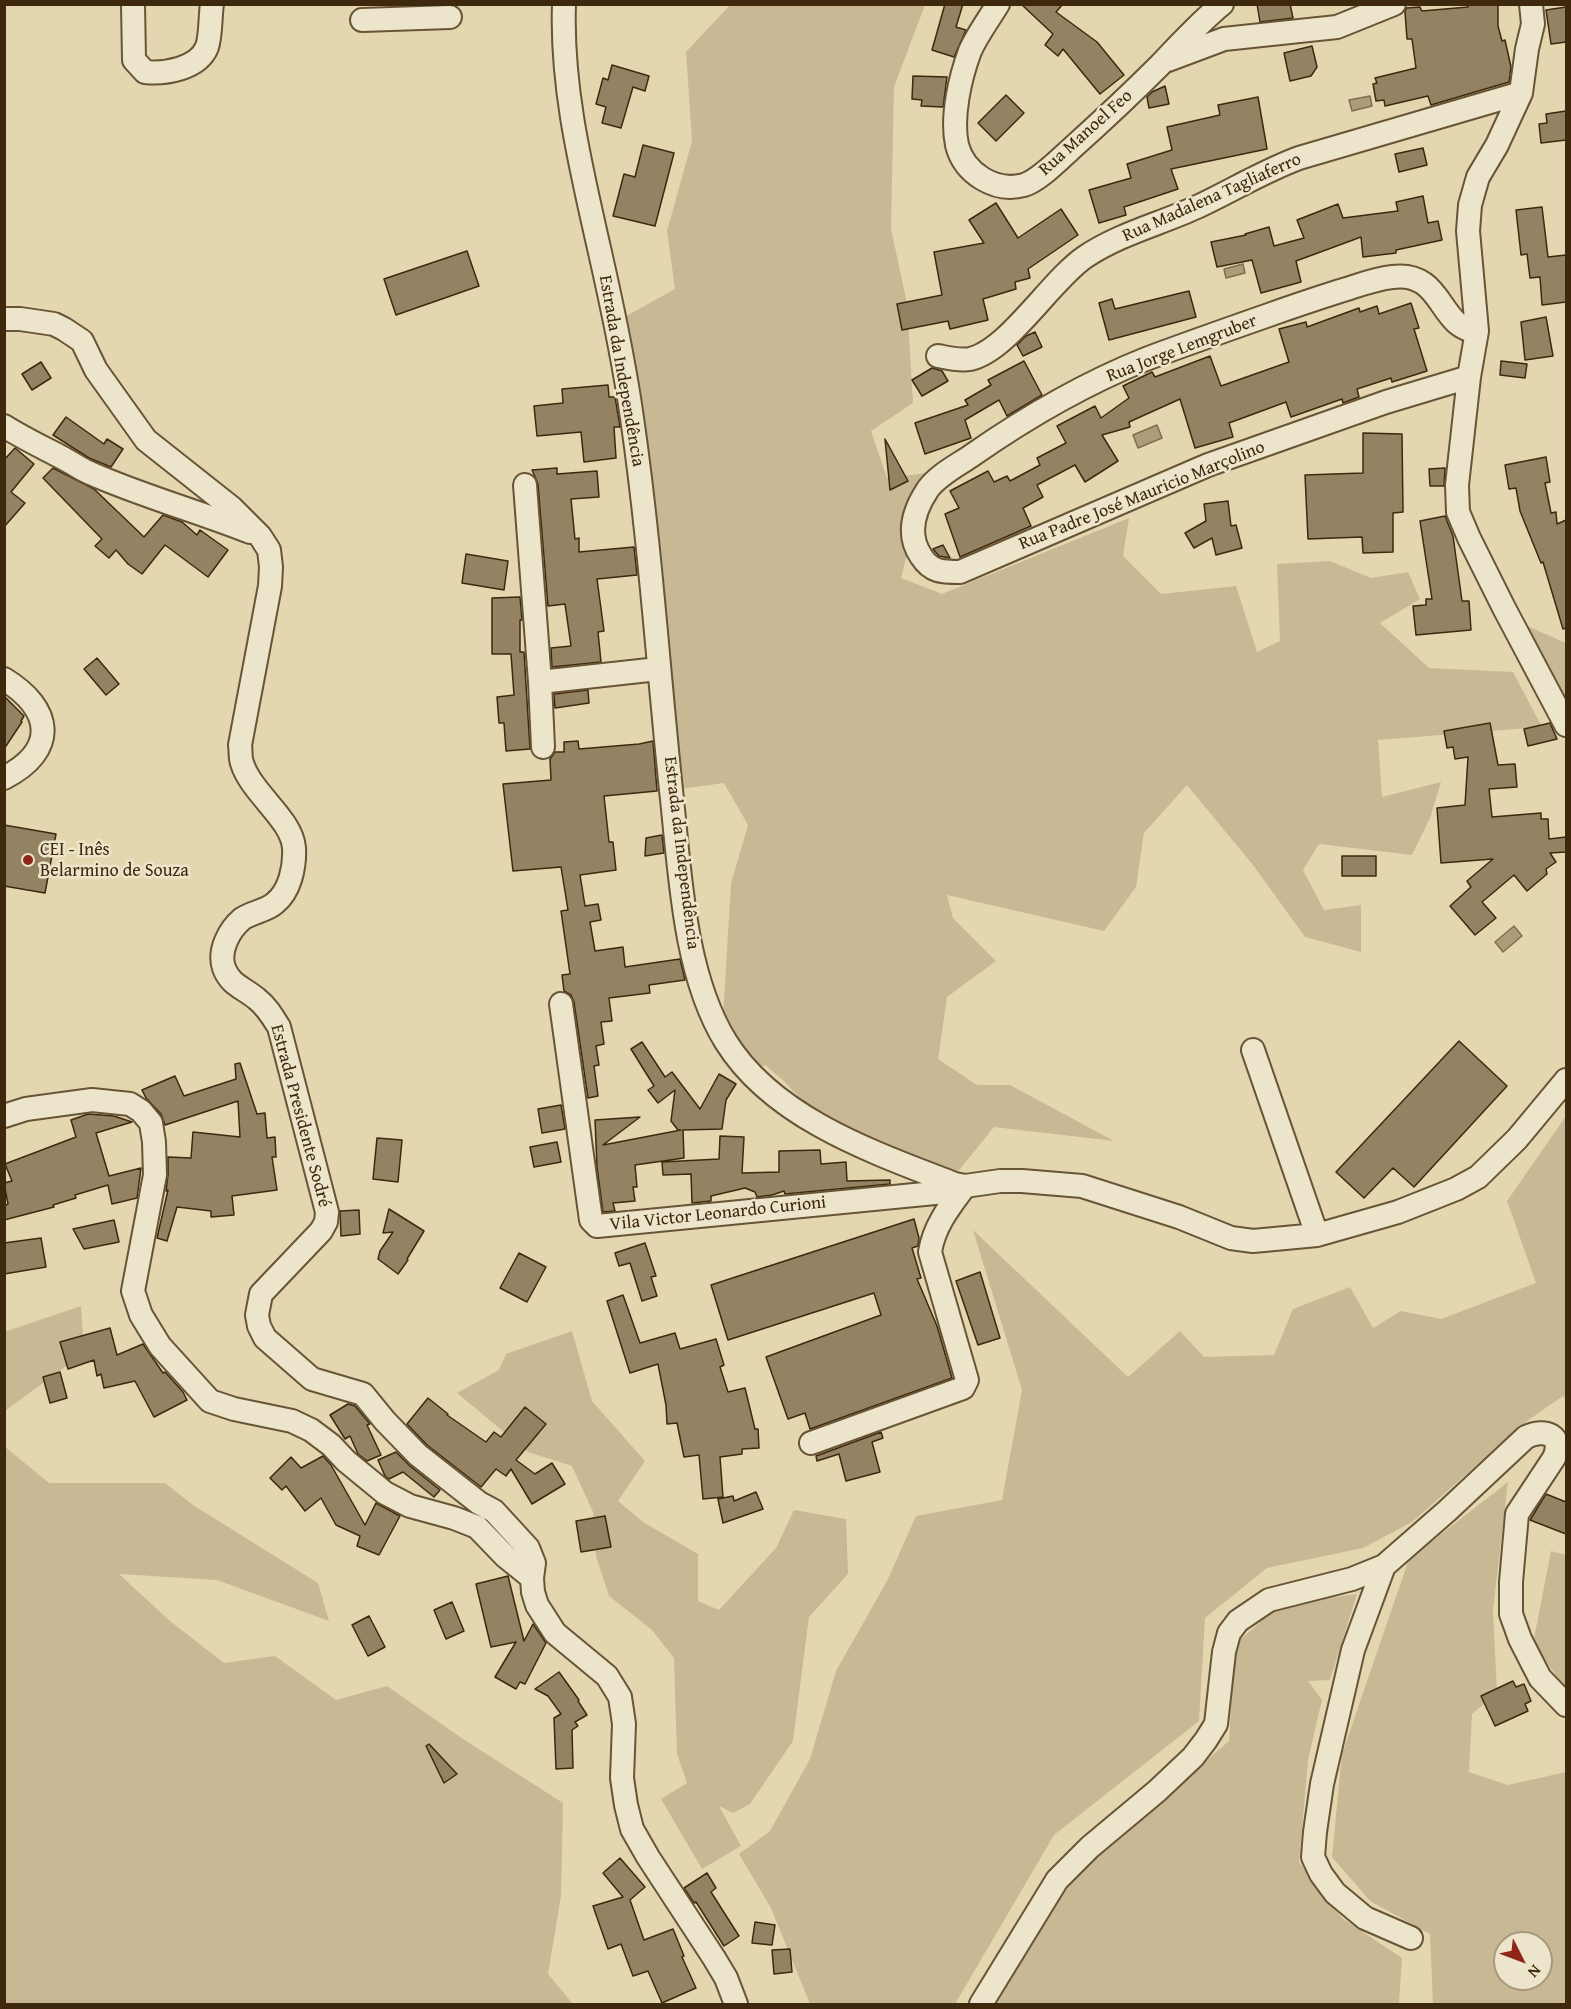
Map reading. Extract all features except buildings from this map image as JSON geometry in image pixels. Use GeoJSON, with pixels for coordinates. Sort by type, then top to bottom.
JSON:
{"type":"FeatureCollection","features":[{"type":"Feature","properties":{"kind":"street"},"geometry":{"type":"LineString","coordinates":[[133,4],[134,60],[145,72],[160,74],[186,66],[201,57],[207,46],[212,4]]}},
{"type":"Feature","properties":{"kind":"street","name":"Estrada da Independência"},"geometry":{"type":"LineString","coordinates":[[564,4],[568,90],[573,129],[614,312],[632,418],[683,897],[700,984],[713,1018],[728,1045],[765,1086],[826,1130],[888,1158],[960,1185],[1000,1181],[1072,1185],[1179,1217],[1231,1238],[1253,1241],[1317,1235],[1398,1212],[1456,1189],[1478,1177],[1517,1139],[1566,1080]]}},
{"type":"Feature","properties":{"kind":"street","name":"Rua Manoel Feo"},"geometry":{"type":"LineString","coordinates":[[998,4],[971,50],[955,110],[955,134],[959,152],[968,168],[985,180],[1003,187],[1025,185],[1037,177],[1099,124],[1194,28],[1222,4]]}},
{"type":"Feature","properties":{"kind":"street"},"geometry":{"type":"LineString","coordinates":[[1161,63],[1224,39],[1338,27],[1394,4]]}},
{"type":"Feature","properties":{"kind":"street"},"geometry":{"type":"LineString","coordinates":[[1532,4],[1533,24],[1521,93],[1497,145],[1478,177],[1470,205],[1468,231],[1478,331],[1469,377],[1457,485],[1458,512],[1504,608],[1566,725]]}},
{"type":"Feature","properties":{"kind":"street"},"geometry":{"type":"LineString","coordinates":[[362,20],[394,11],[450,17]]}},
{"type":"Feature","properties":{"kind":"street","name":"Rua Madalena Tagliaferro"},"geometry":{"type":"LineString","coordinates":[[938,356],[957,359],[971,358],[988,350],[1010,333],[1084,258],[1109,243],[1198,206],[1277,166],[1521,93]]}},
{"type":"Feature","properties":{"kind":"street","name":"Rua Jorge Lemgruber"},"geometry":{"type":"LineString","coordinates":[[922,558],[915,548],[912,522],[929,488],[985,446],[1030,418],[1092,384],[1145,360],[1285,309],[1376,279],[1408,275],[1423,282],[1460,327],[1468,331],[1478,331]]}},
{"type":"Feature","properties":{"kind":"street","name":"Estrada Presidente Sodré"},"geometry":{"type":"LineString","coordinates":[[4,319],[54,324],[82,341],[96,370],[146,440],[232,508],[260,536],[269,550],[271,576],[240,745],[241,761],[246,774],[290,833],[294,846],[294,863],[285,892],[275,904],[243,919],[231,931],[222,955],[223,966],[230,979],[268,1009],[279,1027],[327,1212],[326,1222],[321,1231],[261,1294],[258,1305],[259,1326],[265,1338],[312,1379],[363,1394],[418,1455],[479,1503],[494,1511],[528,1548],[534,1563],[531,1578],[537,1605],[555,1633],[607,1676],[620,1697],[624,1724],[622,1778],[632,1829],[726,1978],[736,2004]]}},
{"type":"Feature","properties":{"kind":"street","name":"Rua Padre José Mauricio Marçolino"},"geometry":{"type":"LineString","coordinates":[[922,558],[927,565],[938,572],[960,572],[1208,465],[1386,402],[1469,377]]}},
{"type":"Feature","properties":{"kind":"street"},"geometry":{"type":"LineString","coordinates":[[4,426],[28,442],[88,472],[260,536]]}},
{"type":"Feature","properties":{"kind":"street"},"geometry":{"type":"LineString","coordinates":[[525,485],[543,747]]}},
{"type":"Feature","properties":{"kind":"street"},"geometry":{"type":"LineString","coordinates":[[540,682],[658,669]]}},
{"type":"Feature","properties":{"kind":"street"},"geometry":{"type":"LineString","coordinates":[[4,679],[17,687],[39,710],[43,721],[40,745],[32,758],[18,771],[5,777]]}},
{"type":"Feature","properties":{"kind":"street","name":"Vila Victor Leonardo Curioni"},"geometry":{"type":"LineString","coordinates":[[561,1004],[591,1220],[597,1226],[945,1192],[960,1185]]}},
{"type":"Feature","properties":{"kind":"street"},"geometry":{"type":"LineString","coordinates":[[1253,1050],[1317,1235]]}},
{"type":"Feature","properties":{"kind":"street"},"geometry":{"type":"LineString","coordinates":[[4,1116],[26,1110],[92,1100],[130,1104],[141,1111],[151,1123],[155,1175],[133,1291],[141,1315],[160,1346],[210,1401],[292,1421],[311,1430],[385,1493],[410,1506],[477,1527],[493,1545],[531,1578]]}},
{"type":"Feature","properties":{"kind":"street"},"geometry":{"type":"LineString","coordinates":[[812,1443],[963,1388],[967,1380],[930,1252],[932,1239],[960,1185]]}},
{"type":"Feature","properties":{"kind":"street"},"geometry":{"type":"LineString","coordinates":[[981,2004],[1057,1880],[1090,1847],[1157,1791],[1193,1757],[1206,1740],[1216,1724],[1224,1652],[1229,1633],[1238,1621],[1269,1600],[1352,1579],[1384,1566],[1526,1437],[1538,1432],[1545,1432],[1551,1436],[1557,1442],[1558,1449],[1516,1514],[1511,1614],[1520,1639],[1540,1678],[1566,1705]]}},
{"type":"Feature","properties":{"kind":"street"},"geometry":{"type":"LineString","coordinates":[[1384,1566],[1353,1650],[1322,1784],[1313,1857],[1321,1874],[1335,1893],[1365,1918],[1411,1938]]}},
{"type":"Feature","properties":{"kind":"shaded area"},"geometry":{"type":"Polygon","coordinates":[[[730,5],[925,5],[894,87],[891,229],[907,303],[913,403],[871,431],[887,478],[927,473],[901,578],[942,594],[1129,518],[1123,556],[1161,594],[1236,586],[1257,652],[1280,641],[1277,564],[1330,561],[1371,578],[1408,572],[1420,599],[1380,623],[1429,668],[1513,672],[1542,727],[1378,740],[1382,797],[1441,782],[1430,818],[1412,855],[1319,844],[1303,870],[1324,910],[1361,905],[1361,952],[1305,937],[1253,865],[1187,785],[1144,833],[1136,887],[1104,931],[947,895],[953,918],[996,961],[947,997],[938,1059],[977,1085],[1010,1085],[1114,1141],[994,1127],[956,1174],[821,1121],[785,1082],[765,1065],[759,1069],[723,1016],[731,883],[748,825],[724,783],[673,790],[619,320],[675,289],[667,231],[692,141],[686,52],[730,5]]]}},
{"type":"Feature","properties":{"kind":"shaded area"},"geometry":{"type":"Polygon","coordinates":[[[1370,96],[1372,106],[1352,111],[1349,100],[1370,96]]]}},
{"type":"Feature","properties":{"kind":"shaded area"},"geometry":{"type":"Polygon","coordinates":[[[1243,264],[1245,273],[1226,278],[1224,269],[1243,264]]]}},
{"type":"Feature","properties":{"kind":"shaded area"},"geometry":{"type":"Polygon","coordinates":[[[1157,425],[1162,438],[1138,448],[1133,435],[1157,425]]]}},
{"type":"Feature","properties":{"kind":"shaded area"},"geometry":{"type":"Polygon","coordinates":[[[1518,622],[1566,643],[1566,698],[1518,622]]]}},
{"type":"Feature","properties":{"kind":"shaded area"},"geometry":{"type":"Polygon","coordinates":[[[1514,926],[1522,936],[1503,952],[1495,942],[1514,926]]]}},
{"type":"Feature","properties":{"kind":"shaded area"},"geometry":{"type":"Polygon","coordinates":[[[1566,1116],[1566,1401],[1563,1396],[1527,1421],[1412,1522],[1363,1548],[1267,1568],[1205,1618],[1199,1721],[1054,1835],[955,2004],[810,2004],[771,1908],[739,1854],[770,1831],[810,1759],[836,1671],[887,1581],[916,1516],[1002,1500],[1022,1390],[973,1230],[1128,1377],[1180,1331],[1204,1357],[1274,1355],[1293,1309],[1350,1287],[1373,1328],[1401,1311],[1441,1319],[1536,1283],[1507,1201],[1566,1116]]]}},
{"type":"Feature","properties":{"kind":"shaded area"},"geometry":{"type":"Polygon","coordinates":[[[81,1306],[84,1353],[5,1411],[4,1332],[81,1306]]]}},
{"type":"Feature","properties":{"kind":"shaded area"},"geometry":{"type":"Polygon","coordinates":[[[572,1331],[592,1401],[645,1461],[618,1501],[643,1522],[698,1554],[698,1601],[719,1610],[776,1548],[794,1510],[846,1519],[848,1574],[809,1617],[793,1741],[750,1804],[733,1813],[719,1806],[741,1846],[702,1869],[661,1799],[687,1783],[677,1754],[674,1658],[652,1630],[609,1596],[596,1556],[593,1512],[572,1466],[528,1452],[457,1393],[499,1370],[506,1354],[572,1331]]]}},
{"type":"Feature","properties":{"kind":"shaded area"},"geometry":{"type":"Polygon","coordinates":[[[4,1446],[49,1483],[165,1483],[193,1505],[318,1583],[329,1621],[217,1580],[119,1574],[170,1621],[224,1663],[275,1656],[336,1700],[387,1686],[463,1739],[563,1803],[561,1896],[548,1974],[573,2004],[5,2004],[4,1446]]]}},
{"type":"Feature","properties":{"kind":"shaded area"},"geometry":{"type":"Polygon","coordinates":[[[1508,1482],[1493,1610],[1497,1693],[1472,1714],[1469,1772],[1508,1785],[1566,1772],[1566,2004],[1433,2004],[1430,1934],[1370,1901],[1332,1857],[1342,1754],[1409,1559],[1508,1482]]]}},
{"type":"Feature","properties":{"kind":"shaded area"},"geometry":{"type":"Polygon","coordinates":[[[1551,1551],[1566,1555],[1566,1689],[1533,1644],[1551,1551]]]}},
{"type":"Feature","properties":{"kind":"shaded area"},"geometry":{"type":"Polygon","coordinates":[[[1357,1594],[1330,1680],[1308,1681],[1322,1700],[1308,1760],[1299,1862],[1342,1918],[1402,1958],[1399,2004],[995,2004],[1067,1879],[1229,1741],[1235,1644],[1281,1604],[1357,1594]]]}},
{"type":"Feature","properties":{"kind":"place","name":"CEI - Inês Belarmino de Souza"},"geometry":{"type":"Point","coordinates":[28,860]}}]}
